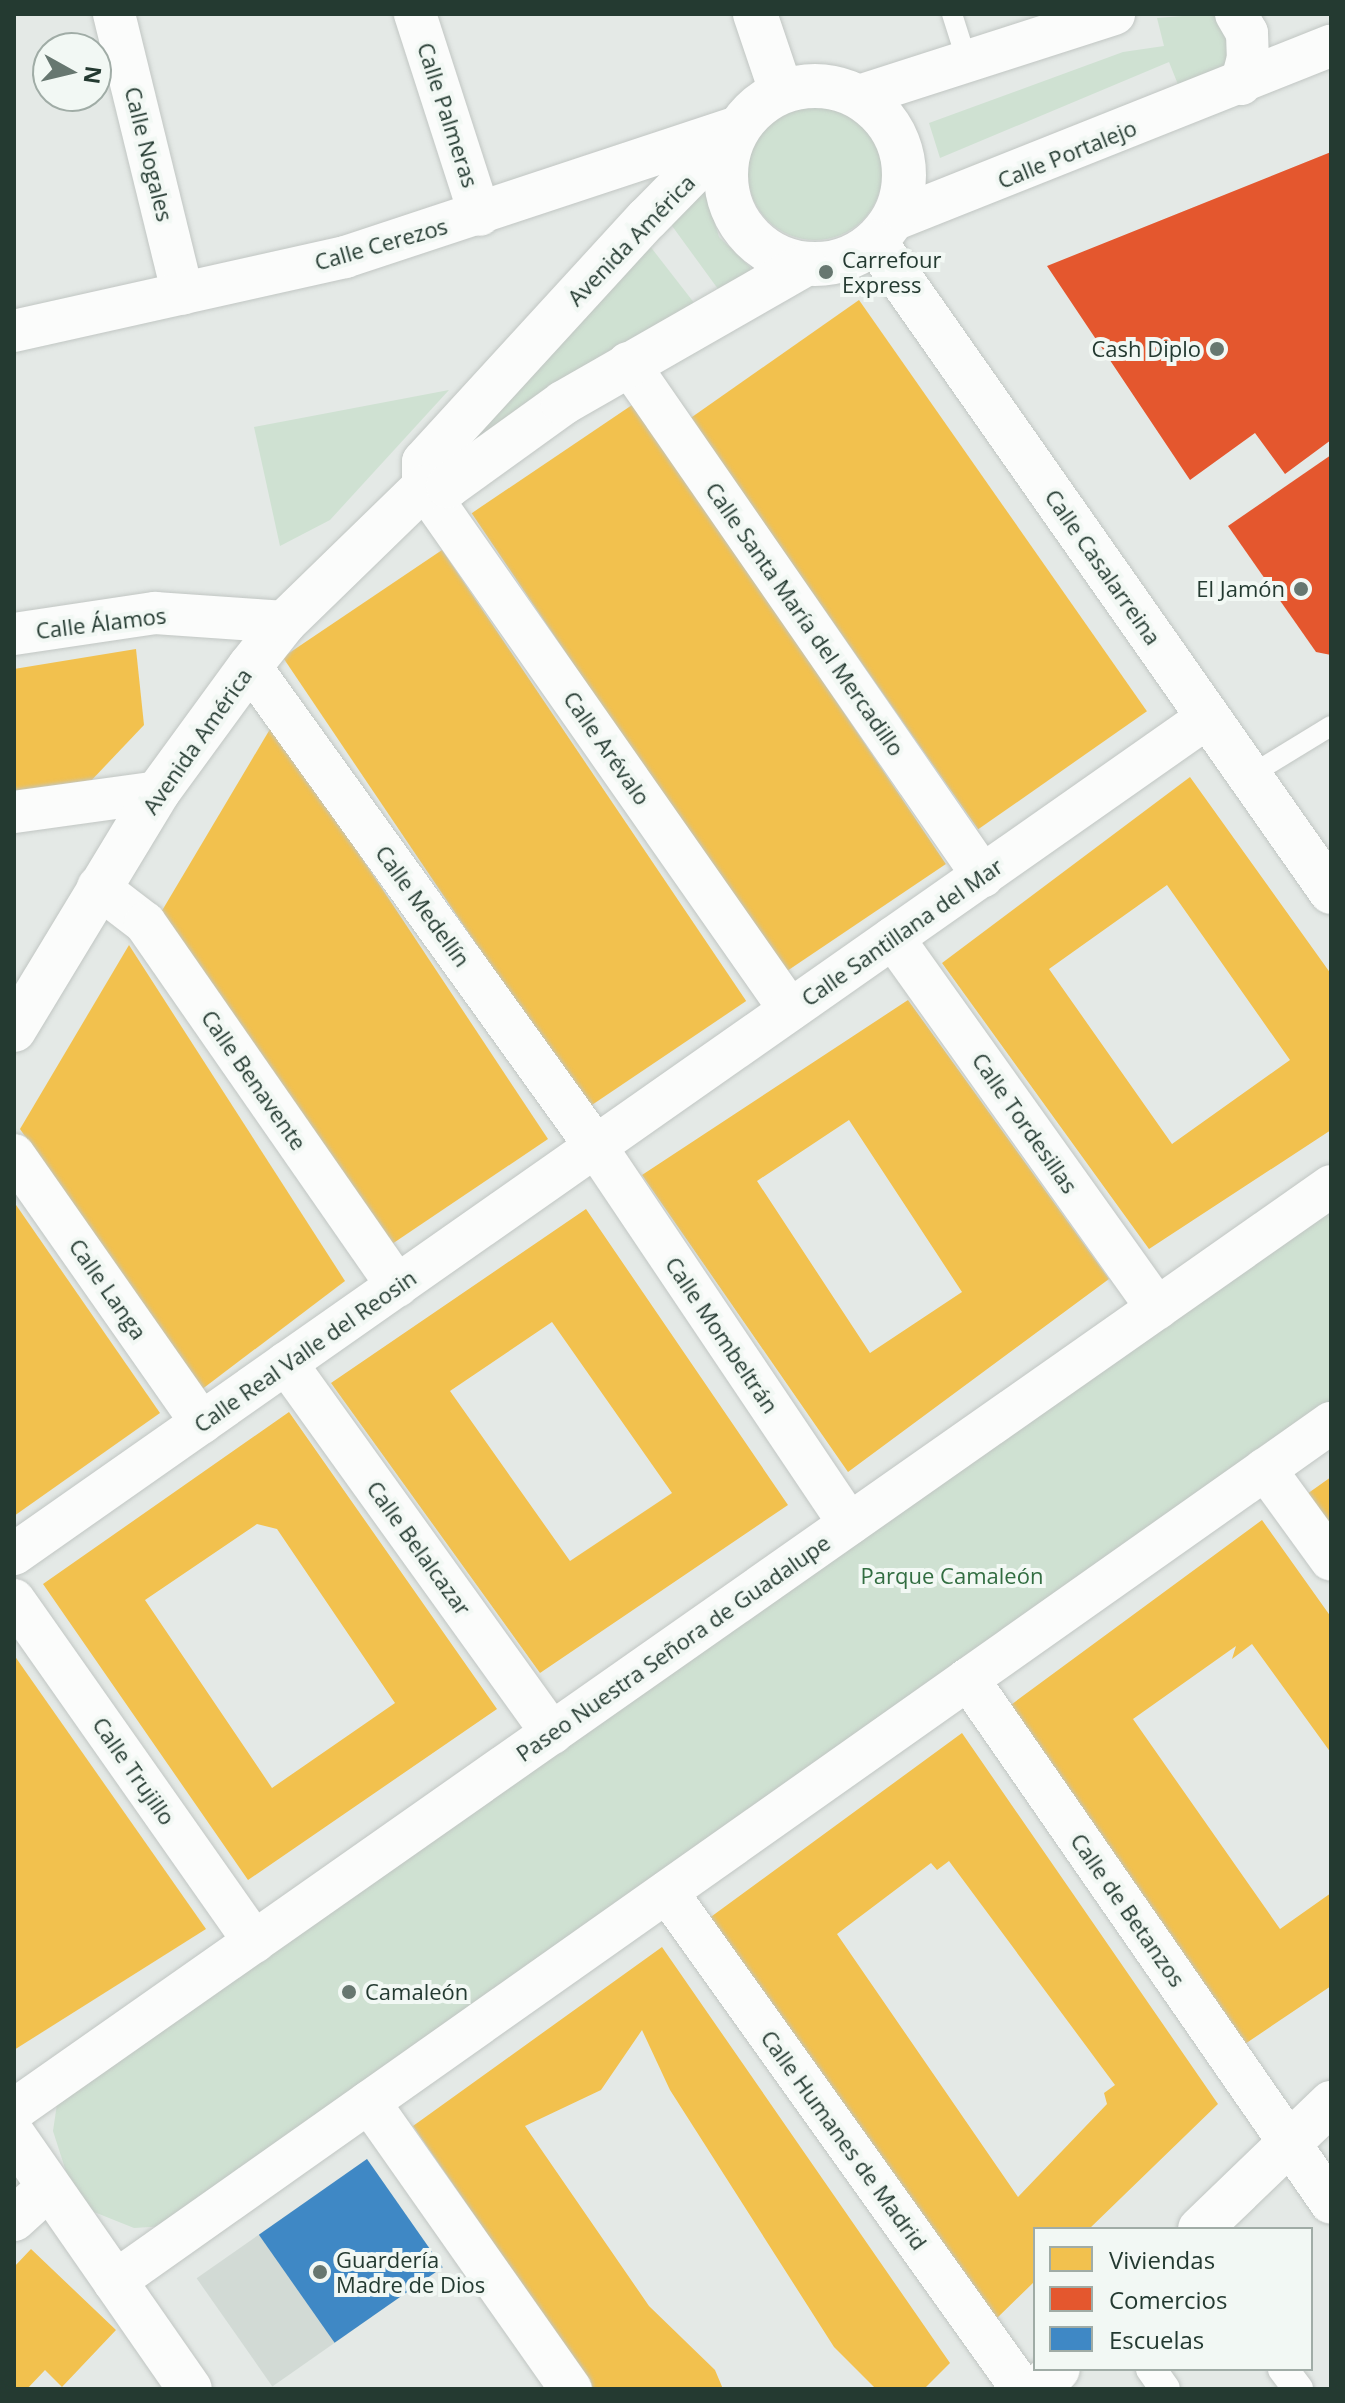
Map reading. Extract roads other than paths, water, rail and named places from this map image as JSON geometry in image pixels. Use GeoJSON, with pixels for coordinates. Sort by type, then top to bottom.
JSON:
{"type":"FeatureCollection","features":[{"type":"Feature","properties":{"kind":"street","name":"Calle Nogales"},"geometry":{"type":"LineString","coordinates":[[114,14],[183,294]]}},
{"type":"Feature","properties":{"kind":"street","name":"Calle Palmeras"},"geometry":{"type":"LineString","coordinates":[[415,14],[480,215]]}},
{"type":"Feature","properties":{"kind":"street"},"geometry":{"type":"LineString","coordinates":[[755,14],[781,91]]}},
{"type":"Feature","properties":{"kind":"street"},"geometry":{"type":"LineString","coordinates":[[859,96],[1114,14]]}},
{"type":"Feature","properties":{"kind":"street"},"geometry":{"type":"LineString","coordinates":[[1236,14],[1247,33],[1248,58],[1241,84]]}},
{"type":"Feature","properties":{"kind":"street","name":"Calle Portalejo"},"geometry":{"type":"LineString","coordinates":[[884,231],[1331,46]]}},
{"type":"Feature","properties":{"kind":"street"},"geometry":{"type":"LineString","coordinates":[[821,86],[859,96],[881,114],[896,137],[903,179],[884,231],[829,264],[804,265],[756,244],[740,224],[725,174],[735,137],[758,105],[781,91],[821,86]]}},
{"type":"Feature","properties":{"kind":"street","name":"Calle Cerezos"},"geometry":{"type":"LineString","coordinates":[[14,331],[345,257],[735,137]]}},
{"type":"Feature","properties":{"kind":"street","name":"Avenida América"},"geometry":{"type":"LineString","coordinates":[[424,487],[424,462],[647,219],[692,173],[735,137]]}},
{"type":"Feature","properties":{"kind":"street","name":"Calle Casalarreina"},"geometry":{"type":"LineString","coordinates":[[884,231],[1208,717],[1331,892]]}},
{"type":"Feature","properties":{"kind":"street","name":"Avenida América"},"geometry":{"type":"LineString","coordinates":[[14,1030],[158,792],[250,666],[285,622],[424,487],[448,486],[563,403],[628,363],[804,265]]}},
{"type":"Feature","properties":{"kind":"street","name":"Calle Santa María del Mercadillo"},"geometry":{"type":"LineString","coordinates":[[628,363],[983,876]]}},
{"type":"Feature","properties":{"kind":"street","name":"Calle Arévalo"},"geometry":{"type":"LineString","coordinates":[[424,487],[790,1010]]}},
{"type":"Feature","properties":{"kind":"street","name":"Calle Álamos"},"geometry":{"type":"LineString","coordinates":[[14,634],[155,613],[285,622]]}},
{"type":"Feature","properties":{"kind":"street","name":"Calle Medellín"},"geometry":{"type":"LineString","coordinates":[[250,666],[596,1147]]}},
{"type":"Feature","properties":{"kind":"street","name":"Calle Santillana del Mar"},"geometry":{"type":"LineString","coordinates":[[596,1147],[1208,717]]}},
{"type":"Feature","properties":{"kind":"street"},"geometry":{"type":"LineString","coordinates":[[14,812],[158,792]]}},
{"type":"Feature","properties":{"kind":"street","name":"Calle Benavente"},"geometry":{"type":"LineString","coordinates":[[98,887],[145,923],[397,1286]]}},
{"type":"Feature","properties":{"kind":"street","name":"Calle Tordesillas"},"geometry":{"type":"LineString","coordinates":[[893,938],[1157,1308]]}},
{"type":"Feature","properties":{"kind":"street","name":"Calle Real Valle del Reosin"},"geometry":{"type":"LineString","coordinates":[[14,1554],[596,1147]]}},
{"type":"Feature","properties":{"kind":"street","name":"Calle Mombeltrán"},"geometry":{"type":"LineString","coordinates":[[596,1147],[849,1524]]}},
{"type":"Feature","properties":{"kind":"street","name":"Calle Langa"},"geometry":{"type":"LineString","coordinates":[[14,1155],[202,1423]]}},
{"type":"Feature","properties":{"kind":"street","name":"Paseo Nuestra Señora de Guadalupe"},"geometry":{"type":"LineString","coordinates":[[14,2110],[1331,1186]]}},
{"type":"Feature","properties":{"kind":"street","name":"Calle Belalcazar"},"geometry":{"type":"LineString","coordinates":[[286,1363],[552,1733]]}},
{"type":"Feature","properties":{"kind":"street"},"geometry":{"type":"LineString","coordinates":[[114,2282],[1331,1423]]}},
{"type":"Feature","properties":{"kind":"street"},"geometry":{"type":"LineString","coordinates":[[1265,1469],[1331,1560]]}},
{"type":"Feature","properties":{"kind":"street","name":"Calle Trujillo"},"geometry":{"type":"LineString","coordinates":[[14,1600],[254,1942]]}},
{"type":"Feature","properties":{"kind":"street","name":"Calle de Betanzos"},"geometry":{"type":"LineString","coordinates":[[968,1679],[1331,2203]]}},
{"type":"Feature","properties":{"kind":"street","name":"Calle Humanes de Madrid"},"geometry":{"type":"LineString","coordinates":[[667,1892],[1022,2389]]}},
{"type":"Feature","properties":{"kind":"street"},"geometry":{"type":"LineString","coordinates":[[369,2102],[571,2389]]}},
{"type":"Feature","properties":{"kind":"street"},"geometry":{"type":"LineString","coordinates":[[1202,2227],[1288,2141],[1331,2103]]}},
{"type":"Feature","properties":{"kind":"street"},"geometry":{"type":"LineString","coordinates":[[14,2136],[190,2389]]}},
{"type":"Feature","properties":{"kind":"street"},"geometry":{"type":"LineString","coordinates":[[14,2219],[48,2188]]}},
{"type":"Feature","properties":{"kind":"street"},"geometry":{"type":"LineString","coordinates":[[1038,2389],[1056,2371]]}},
{"type":"Feature","properties":{"kind":"street"},"geometry":{"type":"LineString","coordinates":[[1152,2371],[1165,2389]]}},
{"type":"Feature","properties":{"kind":"street"},"geometry":{"type":"LineString","coordinates":[[1284,2371],[1298,2389]]}},
{"type":"Feature","properties":{"kind":"lane"},"geometry":{"type":"LineString","coordinates":[[952,14],[967,61]]}},
{"type":"Feature","properties":{"kind":"lane"},"geometry":{"type":"LineString","coordinates":[[1249,776],[1331,726]]}},
{"type":"Feature","properties":{"kind":"place","name":"Carrefour Express"},"geometry":{"type":"Point","coordinates":[826,272]}},
{"type":"Feature","properties":{"kind":"place","name":"Cash Diplo"},"geometry":{"type":"Point","coordinates":[1217,349]}},
{"type":"Feature","properties":{"kind":"place","name":"El Jamón"},"geometry":{"type":"Point","coordinates":[1301,589]}},
{"type":"Feature","properties":{"kind":"place","name":"Camaleón"},"geometry":{"type":"Point","coordinates":[349,1992]}},
{"type":"Feature","properties":{"kind":"place","name":"Guardería Madre de Dios"},"geometry":{"type":"Point","coordinates":[320,2272]}},
{"type":"Feature","properties":{"kind":"park label","name":"Parque Camaleón"},"geometry":{"type":"Point","coordinates":[952,1576]}}]}
